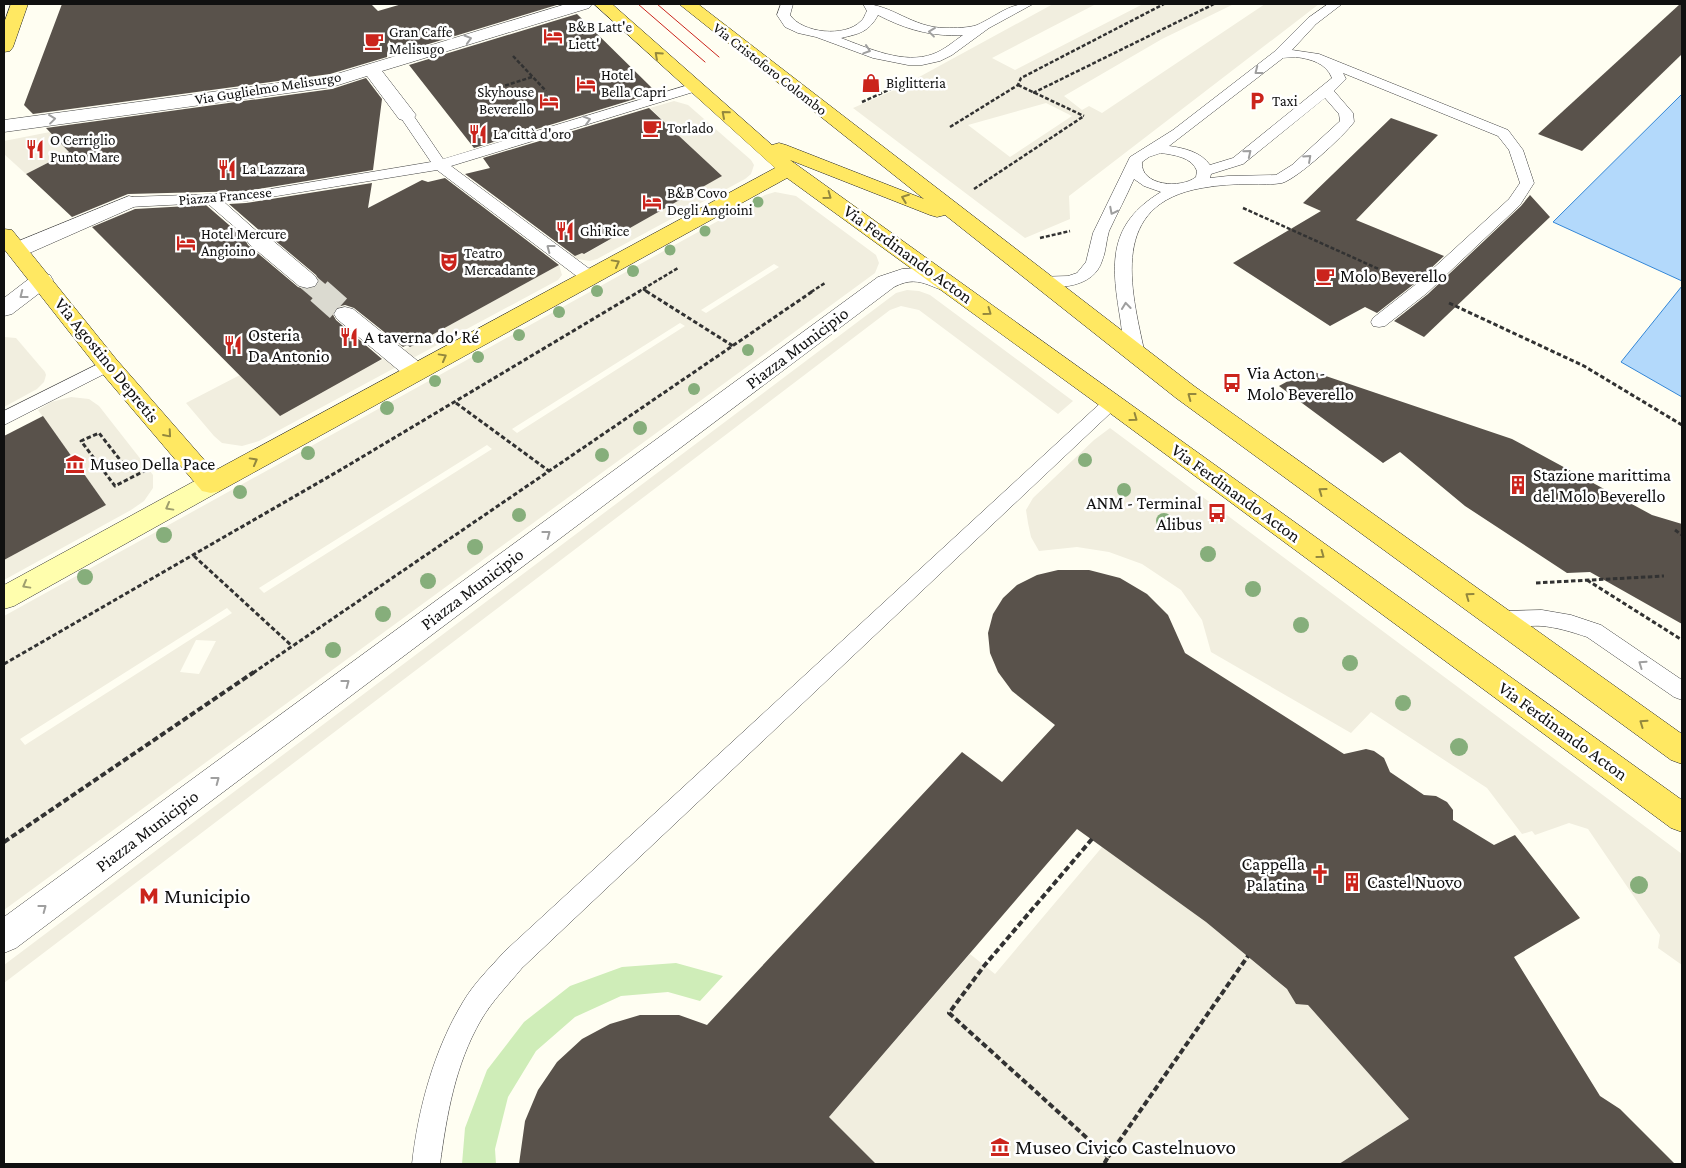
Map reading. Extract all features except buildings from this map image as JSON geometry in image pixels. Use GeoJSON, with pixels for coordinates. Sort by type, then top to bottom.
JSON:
{"type":"FeatureCollection","features":[{"type":"Feature","properties":{"kind":"main road"},"geometry":{"type":"LineString","coordinates":[[4,47],[18,4]]}},
{"type":"Feature","properties":{"kind":"main road"},"geometry":{"type":"LineString","coordinates":[[4,598],[788,169],[602,4]]}},
{"type":"Feature","properties":{"kind":"main road","name":"Via Cristoforo Colombo"},"geometry":{"type":"LineString","coordinates":[[688,4],[967,222]]}},
{"type":"Feature","properties":{"kind":"main road"},"geometry":{"type":"LineString","coordinates":[[754,139],[967,222],[1213,413],[1682,751]]}},
{"type":"Feature","properties":{"kind":"main road","name":"Via Ferdinando Acton"},"geometry":{"type":"LineString","coordinates":[[788,169],[1112,402],[1682,818]]}},
{"type":"Feature","properties":{"kind":"main road","name":"Via Agostino Depretis"},"geometry":{"type":"LineString","coordinates":[[10,242],[108,365],[212,484]]}},
{"type":"Feature","properties":{"kind":"street","name":"Via Guglielmo Melisurgo"},"geometry":{"type":"LineString","coordinates":[[4,126],[323,82],[583,4]]}},
{"type":"Feature","properties":{"kind":"street"},"geometry":{"type":"LineString","coordinates":[[370,68],[406,115]]}},
{"type":"Feature","properties":{"kind":"street","name":"Piazza Francese"},"geometry":{"type":"LineString","coordinates":[[10,242],[130,202]]}},
{"type":"Feature","properties":{"kind":"street"},"geometry":{"type":"LineString","coordinates":[[257,239],[307,281]]}},
{"type":"Feature","properties":{"kind":"street","name":"Piazza Municipio"},"geometry":{"type":"LineString","coordinates":[[4,937],[886,282],[902,275],[918,275],[933,277],[950,285]]}},
{"type":"Feature","properties":{"kind":"street"},"geometry":{"type":"LineString","coordinates":[[4,309],[42,280]]}},
{"type":"Feature","properties":{"kind":"street"},"geometry":{"type":"LineString","coordinates":[[345,314],[416,372]]}},
{"type":"Feature","properties":{"kind":"lane"},"geometry":{"type":"LineString","coordinates":[[787,4],[783,9],[783,15],[791,26],[799,30],[898,59],[922,61],[934,59],[948,52],[980,28],[1026,4]]}},
{"type":"Feature","properties":{"kind":"lane"},"geometry":{"type":"LineString","coordinates":[[1042,281],[1068,281],[1083,277],[1094,263],[1101,233],[1138,157],[1151,151],[1178,133],[1279,55],[1312,21],[1336,4]]}},
{"type":"Feature","properties":{"kind":"lane"},"geometry":{"type":"LineString","coordinates":[[821,35],[844,34],[862,27],[872,17],[870,5]]}},
{"type":"Feature","properties":{"kind":"lane"},"geometry":{"type":"LineString","coordinates":[[870,5],[904,24],[929,32],[944,33],[980,28]]}},
{"type":"Feature","properties":{"kind":"lane"},"geometry":{"type":"LineString","coordinates":[[1279,55],[1290,52],[1307,54],[1376,81],[1503,132],[1517,149],[1527,183],[1515,202],[1421,289],[1379,322]]}},
{"type":"Feature","properties":{"kind":"lane"},"geometry":{"type":"LineString","coordinates":[[1317,58],[1332,67],[1338,73],[1339,79]]}},
{"type":"Feature","properties":{"kind":"lane"},"geometry":{"type":"LineString","coordinates":[[1136,354],[1126,308],[1124,245],[1131,227],[1150,205],[1176,189],[1238,161],[1339,79],[1352,78],[1376,81]]}},
{"type":"Feature","properties":{"kind":"lane","name":"Piazza Francese"},"geometry":{"type":"LineString","coordinates":[[130,202],[246,197],[440,165],[695,87]]}},
{"type":"Feature","properties":{"kind":"lane"},"geometry":{"type":"LineString","coordinates":[[1200,178],[1228,180],[1279,179],[1297,168],[1348,122],[1346,113],[1326,90]]}},
{"type":"Feature","properties":{"kind":"lane"},"geometry":{"type":"LineString","coordinates":[[406,115],[440,165],[590,277]]}},
{"type":"Feature","properties":{"kind":"lane"},"geometry":{"type":"LineString","coordinates":[[1151,151],[1171,150],[1182,152],[1198,160],[1203,166],[1200,178]]}},
{"type":"Feature","properties":{"kind":"lane"},"geometry":{"type":"LineString","coordinates":[[1133,167],[1136,174],[1142,180],[1152,185],[1176,189]]}},
{"type":"Feature","properties":{"kind":"lane"},"geometry":{"type":"LineString","coordinates":[[210,198],[257,239]]}},
{"type":"Feature","properties":{"kind":"lane"},"geometry":{"type":"LineString","coordinates":[[4,419],[108,365]]}},
{"type":"Feature","properties":{"kind":"lane"},"geometry":{"type":"LineString","coordinates":[[426,1164],[432,1115],[448,1062],[473,1010],[513,960],[1112,402]]}},
{"type":"Feature","properties":{"kind":"lane"},"geometry":{"type":"LineString","coordinates":[[1500,619],[1542,618],[1571,623],[1594,631],[1682,691]]}},
{"type":"Feature","properties":{"kind":"path"},"geometry":{"type":"LineString","coordinates":[[950,127],[1018,85],[1022,78],[1164,4]]}},
{"type":"Feature","properties":{"kind":"path"},"geometry":{"type":"LineString","coordinates":[[1033,92],[1214,4]]}},
{"type":"Feature","properties":{"kind":"path"},"geometry":{"type":"LineString","coordinates":[[490,32],[546,91]]}},
{"type":"Feature","properties":{"kind":"path"},"geometry":{"type":"LineString","coordinates":[[488,91],[532,77]]}},
{"type":"Feature","properties":{"kind":"path"},"geometry":{"type":"LineString","coordinates":[[970,192],[1084,116],[1018,85]]}},
{"type":"Feature","properties":{"kind":"path"},"geometry":{"type":"LineString","coordinates":[[1240,207],[1421,289],[1584,366],[1682,425]]}},
{"type":"Feature","properties":{"kind":"path"},"geometry":{"type":"LineString","coordinates":[[4,664],[456,403],[683,265]]}},
{"type":"Feature","properties":{"kind":"path"},"geometry":{"type":"LineString","coordinates":[[4,842],[826,283]]}},
{"type":"Feature","properties":{"kind":"path"},"geometry":{"type":"LineString","coordinates":[[643,289],[733,346]]}},
{"type":"Feature","properties":{"kind":"path"},"geometry":{"type":"LineString","coordinates":[[456,403],[549,471]]}},
{"type":"Feature","properties":{"kind":"path"},"geometry":{"type":"LineString","coordinates":[[128,470],[99,433],[81,442],[115,486],[148,469]]}},
{"type":"Feature","properties":{"kind":"path"},"geometry":{"type":"LineString","coordinates":[[1675,530],[1682,535]]}},
{"type":"Feature","properties":{"kind":"path"},"geometry":{"type":"LineString","coordinates":[[194,556],[292,646]]}},
{"type":"Feature","properties":{"kind":"path"},"geometry":{"type":"LineString","coordinates":[[1536,583],[1664,576]]}},
{"type":"Feature","properties":{"kind":"path"},"geometry":{"type":"LineString","coordinates":[[1587,580],[1682,640]]}},
{"type":"Feature","properties":{"kind":"path"},"geometry":{"type":"LineString","coordinates":[[1092,839],[984,966],[949,1013],[1108,1157]]}},
{"type":"Feature","properties":{"kind":"path"},"geometry":{"type":"LineString","coordinates":[[1104,1164],[1248,956]]}},
{"type":"Feature","properties":{"kind":"green space"},"geometry":{"type":"Polygon","coordinates":[[[676,963],[723,976],[700,1001],[668,992],[621,996],[575,1017],[536,1051],[508,1097],[495,1149],[496,1164],[462,1164],[465,1128],[487,1070],[524,1022],[570,986],[622,967],[676,963]]]}},
{"type":"Feature","properties":{"kind":"shaded area"},"geometry":{"type":"Polygon","coordinates":[[[1053,4],[1096,4],[992,58],[1015,70],[1143,4],[1234,4],[1162,39],[1064,96],[1082,110],[1089,106],[1102,113],[1265,4],[1319,4],[1069,196],[1070,219],[1025,238],[853,108],[899,88],[1053,4]],[[1046,103],[968,125],[1010,157],[1072,116],[1046,103]]]}},
{"type":"Feature","properties":{"kind":"shaded area"},"geometry":{"type":"Polygon","coordinates":[[[674,101],[688,105],[751,160],[754,165],[751,174],[597,259],[590,261],[577,259],[569,254],[578,250],[585,254],[721,176],[650,108],[674,101]]]}},
{"type":"Feature","properties":{"kind":"shaded area"},"geometry":{"type":"Polygon","coordinates":[[[50,132],[69,152],[26,174],[4,154],[4,141],[50,132]]]}},
{"type":"Feature","properties":{"kind":"shaded area"},"geometry":{"type":"Polygon","coordinates":[[[775,192],[796,196],[876,255],[879,263],[875,273],[4,910],[4,616],[765,195],[775,192]],[[774,264],[701,310],[706,313],[779,267],[774,264]],[[680,323],[512,429],[517,433],[685,326],[680,323]],[[487,445],[259,588],[264,593],[492,449],[487,445]],[[227,608],[20,739],[25,745],[232,613],[227,608]],[[196,640],[180,672],[199,674],[216,641],[196,640]]]}},
{"type":"Feature","properties":{"kind":"shaded area"},"geometry":{"type":"Polygon","coordinates":[[[559,265],[562,275],[558,280],[259,441],[242,446],[222,443],[186,403],[240,375],[371,365],[410,347],[559,265]]]}},
{"type":"Feature","properties":{"kind":"shaded area"},"geometry":{"type":"Polygon","coordinates":[[[907,290],[919,291],[930,295],[1073,401],[1058,414],[919,310],[901,306],[890,310],[4,983],[4,965],[896,293],[907,290]]]}},
{"type":"Feature","properties":{"kind":"shaded area"},"geometry":{"type":"Polygon","coordinates":[[[4,337],[16,338],[46,375],[44,382],[37,389],[4,407],[4,337]]]}},
{"type":"Feature","properties":{"kind":"shaded area"},"geometry":{"type":"Polygon","coordinates":[[[71,397],[89,399],[99,406],[153,475],[153,488],[144,501],[131,510],[4,580],[4,560],[106,505],[38,410],[51,402],[71,397]]]}},
{"type":"Feature","properties":{"kind":"shaded area"},"geometry":{"type":"Polygon","coordinates":[[[1110,428],[1682,854],[1682,965],[1658,948],[1660,935],[1588,829],[1569,823],[1535,835],[1532,831],[1522,834],[1487,788],[1371,712],[1351,733],[1211,652],[1202,620],[1181,590],[1142,564],[1109,552],[1077,547],[1039,551],[1031,537],[1026,510],[1033,498],[1094,440],[1110,428]]]}},
{"type":"Feature","properties":{"kind":"shaded area"},"geometry":{"type":"Polygon","coordinates":[[[1103,846],[1206,922],[1290,992],[1296,1003],[1308,1005],[1409,1119],[1339,1164],[876,1164],[829,1117],[970,954],[995,974],[1103,846]]]}},
{"type":"Feature","properties":{"kind":"water"},"geometry":{"type":"Polygon","coordinates":[[[1682,94],[1682,281],[1553,222],[1682,94]]]}},
{"type":"Feature","properties":{"kind":"water"},"geometry":{"type":"Polygon","coordinates":[[[1682,286],[1682,397],[1621,362],[1682,286]]]}},
{"type":"Feature","properties":{"kind":"tunnel"},"geometry":{"type":"LineString","coordinates":[[307,281],[320,292]]}},
{"type":"Feature","properties":{"kind":"tunnel"},"geometry":{"type":"LineString","coordinates":[[319,291],[345,314]]}},
{"type":"Feature","properties":{"kind":"tram line"},"geometry":{"type":"LineString","coordinates":[[638,4],[705,62]]}},
{"type":"Feature","properties":{"kind":"tram line"},"geometry":{"type":"LineString","coordinates":[[657,4],[719,57]]}},
{"type":"Feature","properties":{"kind":"place","name":"B&B Latt'e Liett'"},"geometry":{"type":"Point","coordinates":[553,36]}},
{"type":"Feature","properties":{"kind":"place","name":"Gran Caffe Melisugo"},"geometry":{"type":"Point","coordinates":[374,41]}},
{"type":"Feature","properties":{"kind":"place","name":"Biglitteria"},"geometry":{"type":"Point","coordinates":[871,83]}},
{"type":"Feature","properties":{"kind":"place","name":"Hotel Bella Capri"},"geometry":{"type":"Point","coordinates":[586,84]}},
{"type":"Feature","properties":{"kind":"place","name":"Skyhouse Beverello"},"geometry":{"type":"Point","coordinates":[549,101]}},
{"type":"Feature","properties":{"kind":"place","name":"Taxi"},"geometry":{"type":"Point","coordinates":[1257,101]}},
{"type":"Feature","properties":{"kind":"place","name":"Torlado"},"geometry":{"type":"Point","coordinates":[652,128]}},
{"type":"Feature","properties":{"kind":"place","name":"La città d'oro"},"geometry":{"type":"Point","coordinates":[478,134]}},
{"type":"Feature","properties":{"kind":"place","name":"O Cerriglio Punto Mare"},"geometry":{"type":"Point","coordinates":[35,149]}},
{"type":"Feature","properties":{"kind":"place","name":"La Lazzara"},"geometry":{"type":"Point","coordinates":[227,169]}},
{"type":"Feature","properties":{"kind":"place","name":"B&B Covo Degli Angioini"},"geometry":{"type":"Point","coordinates":[652,202]}},
{"type":"Feature","properties":{"kind":"place","name":"Ghi Rice"},"geometry":{"type":"Point","coordinates":[565,231]}},
{"type":"Feature","properties":{"kind":"place","name":"Hotel Mercure Angioino"},"geometry":{"type":"Point","coordinates":[186,243]}},
{"type":"Feature","properties":{"kind":"place","name":"Teatro Mercadante"},"geometry":{"type":"Point","coordinates":[449,262]}},
{"type":"Feature","properties":{"kind":"place","name":"Molo Beverello"},"geometry":{"type":"Point","coordinates":[1325,276]}},
{"type":"Feature","properties":{"kind":"place","name":"A taverna do' Ré"},"geometry":{"type":"Point","coordinates":[349,337]}},
{"type":"Feature","properties":{"kind":"place","name":"Osteria Da Antonio"},"geometry":{"type":"Point","coordinates":[233,345]}},
{"type":"Feature","properties":{"kind":"place","name":"Via Acton - Molo Beverello"},"geometry":{"type":"Point","coordinates":[1232,383]}},
{"type":"Feature","properties":{"kind":"place","name":"Museo Della Pace"},"geometry":{"type":"Point","coordinates":[75,464]}},
{"type":"Feature","properties":{"kind":"place","name":"Stazione marittima del Molo Beverello"},"geometry":{"type":"Point","coordinates":[1518,485]}},
{"type":"Feature","properties":{"kind":"place","name":"ANM - Terminal Alibus"},"geometry":{"type":"Point","coordinates":[1217,513]}},
{"type":"Feature","properties":{"kind":"place","name":"Cappella Palatina"},"geometry":{"type":"Point","coordinates":[1320,874]}},
{"type":"Feature","properties":{"kind":"place","name":"Castel Nuovo"},"geometry":{"type":"Point","coordinates":[1352,882]}},
{"type":"Feature","properties":{"kind":"place","name":"Municipio"},"geometry":{"type":"Point","coordinates":[149,896]}},
{"type":"Feature","properties":{"kind":"place","name":"Museo Civico Castelnuovo"},"geometry":{"type":"Point","coordinates":[1000,1147]}}]}
